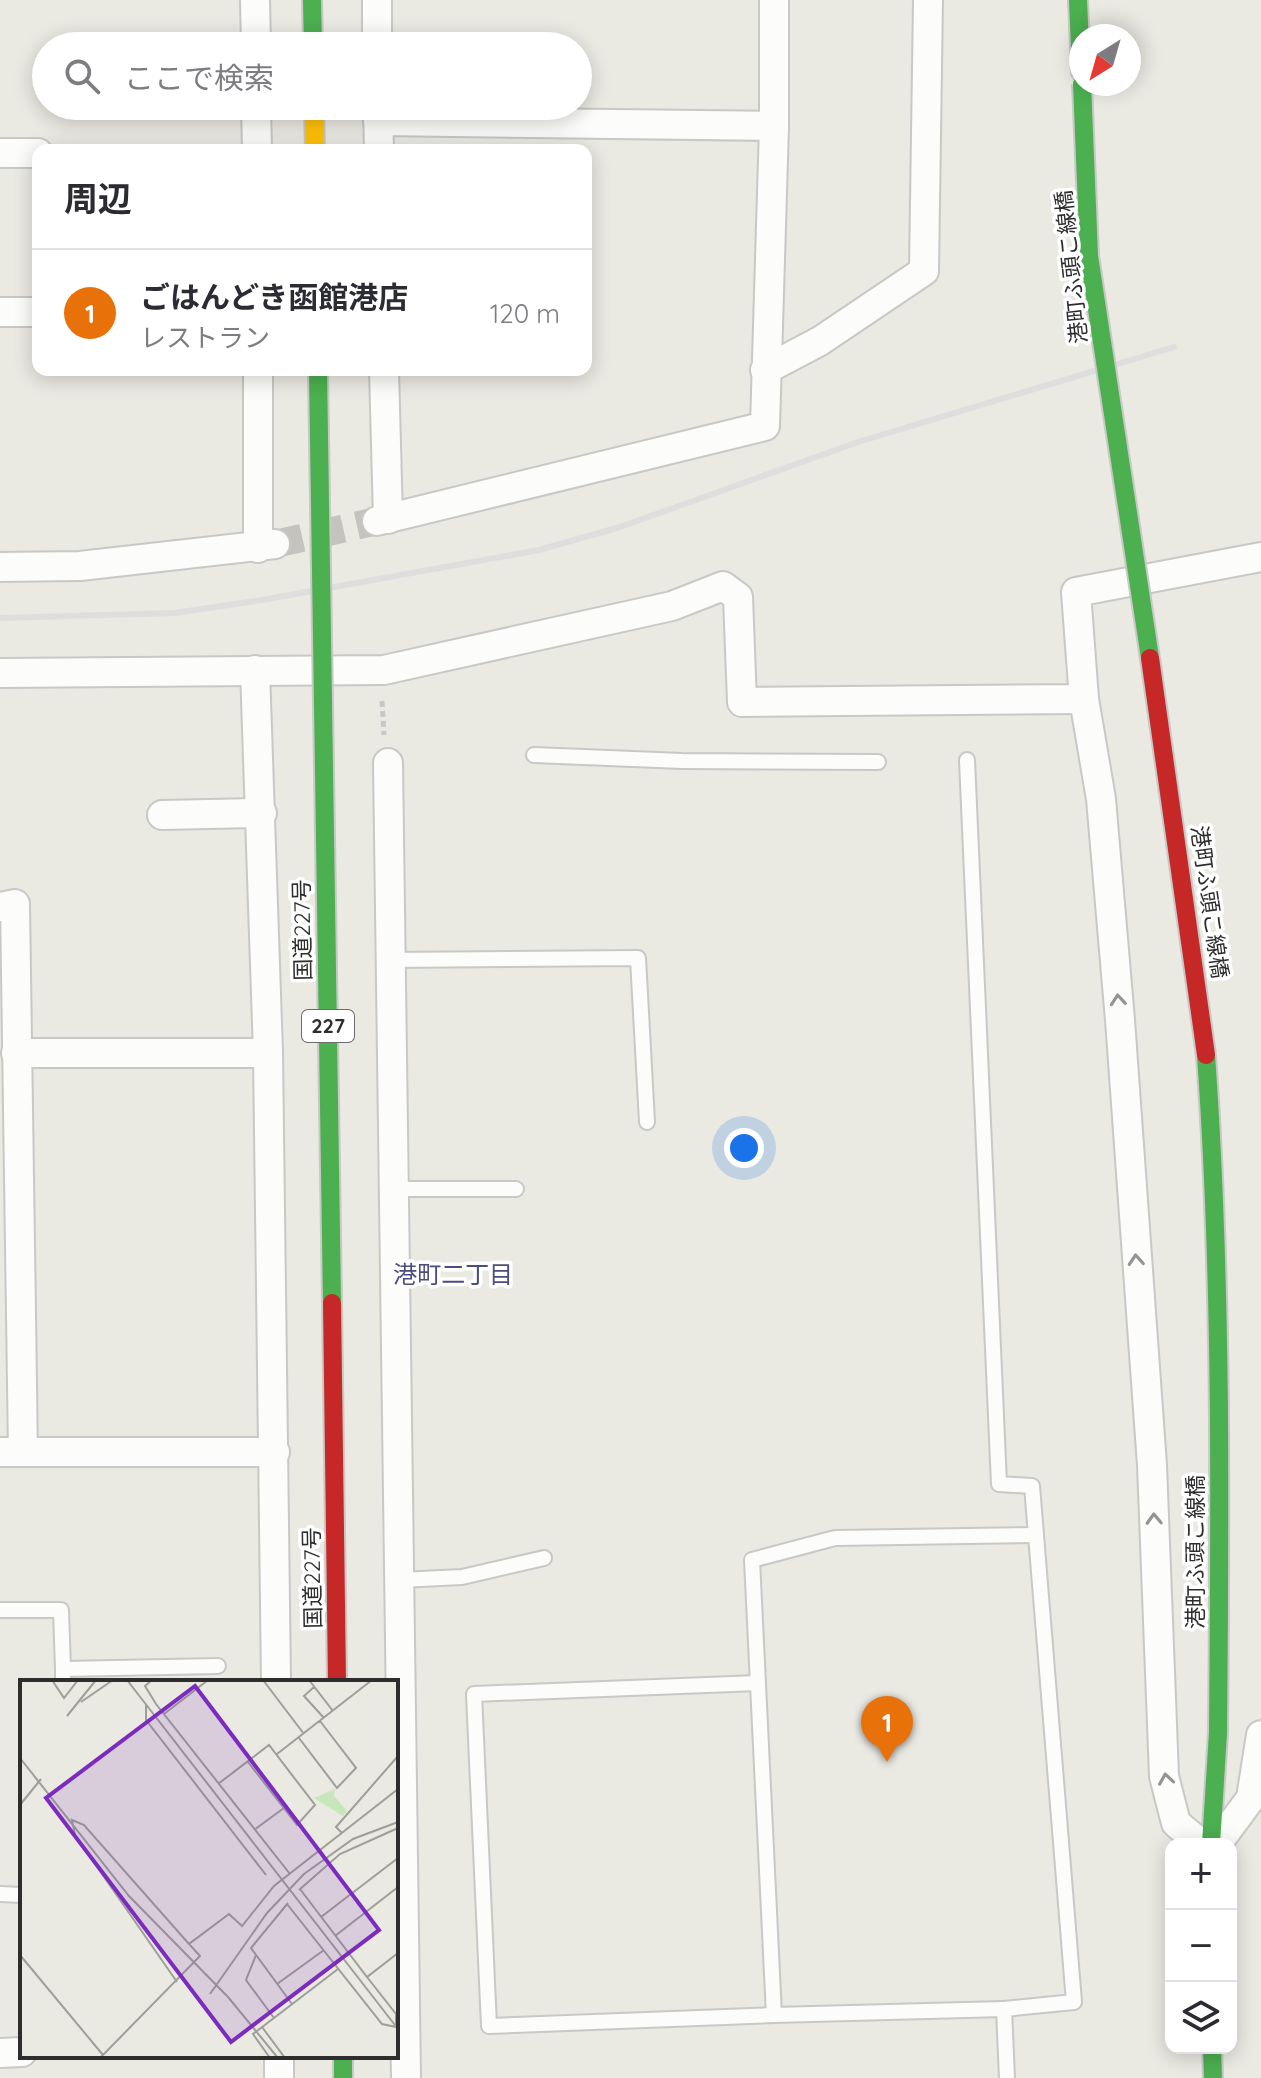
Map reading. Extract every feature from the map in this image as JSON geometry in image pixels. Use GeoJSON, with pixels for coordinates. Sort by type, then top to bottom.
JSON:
{"type":"FeatureCollection","features":[{"type":"Feature","properties":{"kind":"main road"},"geometry":{"type":"LineString","coordinates":[[312,0],[313,32]]}},
{"type":"Feature","properties":{"kind":"main road"},"geometry":{"type":"LineString","coordinates":[[1078,0],[1079,24]]}},
{"type":"Feature","properties":{"kind":"main road","name":"港町ふ頭こ線橋"},"geometry":{"type":"LineString","coordinates":[[1082,96],[1089,256],[1206,1053],[1217,1206],[1221,1351],[1214,1838]]}},
{"type":"Feature","properties":{"kind":"main road"},"geometry":{"type":"LineString","coordinates":[[314,120],[315,144]]}},
{"type":"Feature","properties":{"kind":"main road","name":"国道227号"},"geometry":{"type":"LineString","coordinates":[[318,376],[337,1680]]}},
{"type":"Feature","properties":{"kind":"main road"},"geometry":{"type":"LineString","coordinates":[[1212,2054],[1213,2078]]}},
{"type":"Feature","properties":{"kind":"street"},"geometry":{"type":"LineString","coordinates":[[255,0],[256,32]]}},
{"type":"Feature","properties":{"kind":"street"},"geometry":{"type":"LineString","coordinates":[[377,0],[377,32]]}},
{"type":"Feature","properties":{"kind":"street"},"geometry":{"type":"LineString","coordinates":[[384,376],[382,520],[765,426],[774,126],[774,0]]}},
{"type":"Feature","properties":{"kind":"street"},"geometry":{"type":"LineString","coordinates":[[765,370],[820,341],[924,271],[928,0]]}},
{"type":"Feature","properties":{"kind":"street"},"geometry":{"type":"LineString","coordinates":[[256,120],[257,144]]}},
{"type":"Feature","properties":{"kind":"street"},"geometry":{"type":"LineString","coordinates":[[378,120],[379,144]]}},
{"type":"Feature","properties":{"kind":"street"},"geometry":{"type":"LineString","coordinates":[[576,120],[774,126]]}},
{"type":"Feature","properties":{"kind":"street"},"geometry":{"type":"LineString","coordinates":[[0,153],[32,153]]}},
{"type":"Feature","properties":{"kind":"street"},"geometry":{"type":"LineString","coordinates":[[0,312],[32,312]]}},
{"type":"Feature","properties":{"kind":"street"},"geometry":{"type":"LineString","coordinates":[[0,567],[80,566],[266,546],[258,376]]}},
{"type":"Feature","properties":{"kind":"street"},"geometry":{"type":"LineString","coordinates":[[1194,1838],[1176,1823],[1164,1776],[1152,1465],[1120,1020],[1101,799],[1084,699],[1076,592],[1261,557]]}},
{"type":"Feature","properties":{"kind":"street"},"geometry":{"type":"LineString","coordinates":[[0,673],[380,669],[672,606],[723,586],[738,597],[742,702],[1084,699]]}},
{"type":"Feature","properties":{"kind":"street"},"geometry":{"type":"LineString","coordinates":[[255,670],[268,1053],[276,1680]]}},
{"type":"Feature","properties":{"kind":"street"},"geometry":{"type":"LineString","coordinates":[[388,763],[406,2078]]}},
{"type":"Feature","properties":{"kind":"street"},"geometry":{"type":"LineString","coordinates":[[162,815],[262,813]]}},
{"type":"Feature","properties":{"kind":"street"},"geometry":{"type":"LineString","coordinates":[[0,907],[15,904],[11,1452],[275,1452]]}},
{"type":"Feature","properties":{"kind":"street"},"geometry":{"type":"LineString","coordinates":[[16,1053],[268,1053]]}},
{"type":"Feature","properties":{"kind":"street"},"geometry":{"type":"LineString","coordinates":[[1219,1838],[1251,1798],[1261,1735]]}},
{"type":"Feature","properties":{"kind":"street"},"geometry":{"type":"LineString","coordinates":[[0,2053],[20,2052]]}},
{"type":"Feature","properties":{"kind":"lane"},"geometry":{"type":"LineString","coordinates":[[534,755],[682,761],[878,762]]}},
{"type":"Feature","properties":{"kind":"lane"},"geometry":{"type":"LineString","coordinates":[[758,1683],[474,1694],[489,2026],[1004,2009],[1074,2002],[1032,1486],[999,1484],[967,760]]}},
{"type":"Feature","properties":{"kind":"lane"},"geometry":{"type":"LineString","coordinates":[[389,960],[638,958],[647,1122]]}},
{"type":"Feature","properties":{"kind":"lane"},"geometry":{"type":"LineString","coordinates":[[394,1189],[516,1189]]}},
{"type":"Feature","properties":{"kind":"lane"},"geometry":{"type":"LineString","coordinates":[[774,2015],[752,1560],[835,1538],[1036,1535]]}},
{"type":"Feature","properties":{"kind":"lane"},"geometry":{"type":"LineString","coordinates":[[400,1580],[462,1577],[544,1558]]}},
{"type":"Feature","properties":{"kind":"lane"},"geometry":{"type":"LineString","coordinates":[[0,1610],[61,1610],[63,1676],[218,1666]]}},
{"type":"Feature","properties":{"kind":"lane"},"geometry":{"type":"LineString","coordinates":[[0,1894],[20,1895]]}},
{"type":"Feature","properties":{"kind":"lane"},"geometry":{"type":"LineString","coordinates":[[1004,2009],[1007,2078]]}},
{"type":"Feature","properties":{"kind":"path"},"geometry":{"type":"LineString","coordinates":[[380,669],[388,763]]}},
{"type":"Feature","properties":{"kind":"tunnel"},"geometry":{"type":"LineString","coordinates":[[275,544],[377,521]]}},
{"type":"Feature","properties":{"kind":"railway"},"geometry":{"type":"LineString","coordinates":[[0,618],[175,613],[539,550],[620,527],[858,442],[1174,347]]}},
{"type":"Feature","properties":{"kind":"traffic: fast"},"geometry":{"type":"LineString","coordinates":[[312,0],[313,32]]}},
{"type":"Feature","properties":{"kind":"traffic: fast"},"geometry":{"type":"LineString","coordinates":[[1078,0],[1079,24]]}},
{"type":"Feature","properties":{"kind":"traffic: fast"},"geometry":{"type":"LineString","coordinates":[[1082,96],[1089,256],[1150,658]]}},
{"type":"Feature","properties":{"kind":"traffic: fast"},"geometry":{"type":"LineString","coordinates":[[318,376],[332,1303]]}},
{"type":"Feature","properties":{"kind":"traffic: fast"},"geometry":{"type":"LineString","coordinates":[[1206,1055],[1217,1309],[1218,1733]]}},
{"type":"Feature","properties":{"kind":"traffic: fast"},"geometry":{"type":"LineString","coordinates":[[1211,1838],[1218,1733]]}},
{"type":"Feature","properties":{"kind":"traffic: fast"},"geometry":{"type":"LineString","coordinates":[[1212,2054],[1213,2078]]}},
{"type":"Feature","properties":{"kind":"traffic: fast"},"geometry":{"type":"LineString","coordinates":[[343,2058],[343,2078]]}},
{"type":"Feature","properties":{"kind":"traffic: slow"},"geometry":{"type":"LineString","coordinates":[[314,120],[315,144]]}},
{"type":"Feature","properties":{"kind":"traffic: jam"},"geometry":{"type":"LineString","coordinates":[[1150,658],[1206,1055]]}},
{"type":"Feature","properties":{"kind":"traffic: jam"},"geometry":{"type":"LineString","coordinates":[[332,1303],[337,1680]]}},
{"type":"Feature","properties":{"kind":"place","name":"ごはんどき函館港店"},"geometry":{"type":"Point","coordinates":[887,1762]}},
{"type":"Feature","properties":{"kind":"district","name":"港町二丁目"},"geometry":{"type":"Point","coordinates":[453,1275]}}]}
